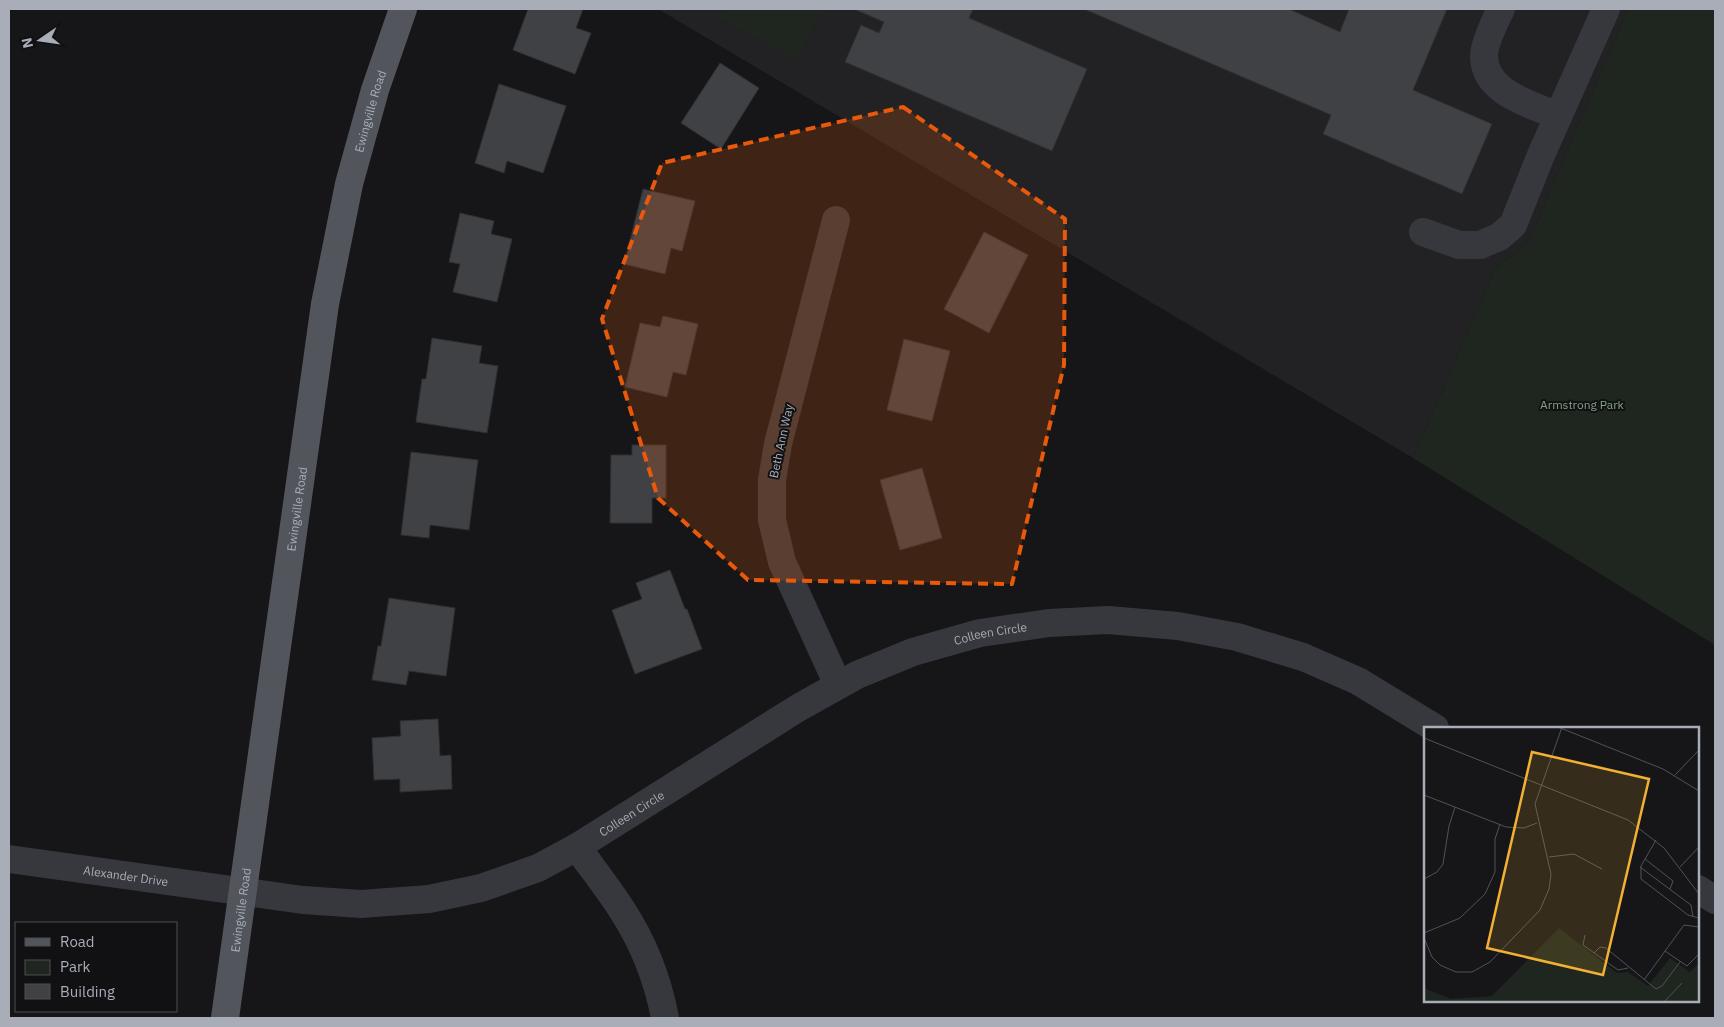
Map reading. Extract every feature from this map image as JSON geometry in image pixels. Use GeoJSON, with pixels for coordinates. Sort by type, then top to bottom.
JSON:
{"type":"FeatureCollection","features":[{"type":"Feature","properties":{"kind":"main road","name":"Ewingville Road"},"geometry":{"type":"LineString","coordinates":[[224,1018],[326,304],[349,184],[375,90],[403,9]]}},
{"type":"Feature","properties":{"kind":"street"},"geometry":{"type":"LineString","coordinates":[[1500,9],[1490,32],[1484,56],[1487,72],[1507,94],[1558,116]]}},
{"type":"Feature","properties":{"kind":"street"},"geometry":{"type":"LineString","coordinates":[[1423,232],[1459,245],[1480,245],[1499,237],[1512,225],[1606,9]]}},
{"type":"Feature","properties":{"kind":"street","name":"Beth Ann Way"},"geometry":{"type":"LineString","coordinates":[[836,220],[778,444],[772,480],[772,520],[782,562],[838,685]]}},
{"type":"Feature","properties":{"kind":"street","name":"Colleen Circle"},"geometry":{"type":"LineString","coordinates":[[242,892],[303,900],[361,904],[429,899],[481,888],[538,868],[576,847],[798,708],[857,675],[913,652],[980,634],[1049,623],[1108,620],[1178,626],[1237,637],[1303,657],[1358,681],[1433,727]]}},
{"type":"Feature","properties":{"kind":"street"},"geometry":{"type":"LineString","coordinates":[[576,847],[622,910],[644,951],[661,1000],[665,1018]]}},
{"type":"Feature","properties":{"kind":"street","name":"Alexander Drive"},"geometry":{"type":"LineString","coordinates":[[9,859],[242,892]]}},
{"type":"Feature","properties":{"kind":"street"},"geometry":{"type":"LineString","coordinates":[[1699,890],[1715,900]]}},
{"type":"Feature","properties":{"kind":"highlighted area"},"geometry":{"type":"Polygon","coordinates":[[[903,107],[1065,219],[1064,365],[1012,584],[748,580],[658,498],[602,319],[662,163],[903,107]]]}},
{"type":"Feature","properties":{"kind":"shaded area"},"geometry":{"type":"Polygon","coordinates":[[[658,9],[1628,9],[1529,241],[1494,271],[1413,458],[658,9]]]}},
{"type":"Feature","properties":{"kind":"green space"},"geometry":{"type":"Polygon","coordinates":[[[724,9],[817,9],[822,11],[796,60],[719,18],[724,9]]]}},
{"type":"Feature","properties":{"kind":"green space","name":"Armstrong Park"},"geometry":{"type":"Polygon","coordinates":[[[1628,9],[1715,9],[1715,645],[1413,458],[1494,271],[1529,241],[1628,9]]]}},
{"type":"Feature","properties":{"kind":"building"},"geometry":{"type":"Polygon","coordinates":[[[528,9],[583,9],[576,28],[591,33],[575,74],[513,50],[528,9]]]}},
{"type":"Feature","properties":{"kind":"building"},"geometry":{"type":"Polygon","coordinates":[[[854,9],[973,9],[969,18],[1087,69],[1052,151],[845,62],[861,25],[879,33],[884,22],[854,9]]]}},
{"type":"Feature","properties":{"kind":"building"},"geometry":{"type":"Polygon","coordinates":[[[1084,9],[1289,9],[1340,32],[1349,9],[1447,9],[1413,90],[1492,124],[1462,194],[1323,134],[1331,115],[1084,9]]]}},
{"type":"Feature","properties":{"kind":"building"},"geometry":{"type":"Polygon","coordinates":[[[720,63],[759,88],[721,149],[681,123],[720,63]]]}},
{"type":"Feature","properties":{"kind":"building"},"geometry":{"type":"Polygon","coordinates":[[[499,84],[566,106],[543,173],[507,161],[504,173],[475,163],[499,84]]]}},
{"type":"Feature","properties":{"kind":"building"},"geometry":{"type":"Polygon","coordinates":[[[643,189],[695,201],[682,251],[671,248],[665,274],[624,264],[643,189]]]}},
{"type":"Feature","properties":{"kind":"building"},"geometry":{"type":"Polygon","coordinates":[[[460,213],[494,221],[491,234],[512,239],[497,302],[453,292],[460,264],[449,262],[460,213]]]}},
{"type":"Feature","properties":{"kind":"building"},"geometry":{"type":"Polygon","coordinates":[[[984,232],[1028,255],[989,333],[944,309],[984,232]]]}},
{"type":"Feature","properties":{"kind":"building"},"geometry":{"type":"Polygon","coordinates":[[[663,316],[698,324],[686,375],[673,372],[667,397],[625,387],[640,323],[660,327],[663,316]]]}},
{"type":"Feature","properties":{"kind":"building"},"geometry":{"type":"Polygon","coordinates":[[[432,338],[482,346],[479,363],[498,366],[487,433],[416,422],[422,379],[426,379],[432,338]]]}},
{"type":"Feature","properties":{"kind":"building"},"geometry":{"type":"Polygon","coordinates":[[[904,339],[950,351],[932,421],[887,410],[904,339]]]}},
{"type":"Feature","properties":{"kind":"building"},"geometry":{"type":"Polygon","coordinates":[[[632,445],[666,445],[666,498],[652,498],[652,523],[610,523],[611,455],[632,455],[632,445]]]}},
{"type":"Feature","properties":{"kind":"building"},"geometry":{"type":"Polygon","coordinates":[[[411,452],[478,460],[469,530],[430,525],[429,538],[401,535],[411,452]]]}},
{"type":"Feature","properties":{"kind":"building"},"geometry":{"type":"Polygon","coordinates":[[[922,468],[942,538],[900,550],[880,480],[922,468]]]}},
{"type":"Feature","properties":{"kind":"building"},"geometry":{"type":"Polygon","coordinates":[[[670,570],[702,649],[635,674],[612,610],[642,599],[636,583],[670,570]]]}},
{"type":"Feature","properties":{"kind":"building"},"geometry":{"type":"Polygon","coordinates":[[[389,598],[455,608],[446,676],[409,671],[406,685],[372,680],[378,646],[381,646],[389,598]]]}},
{"type":"Feature","properties":{"kind":"building"},"geometry":{"type":"Polygon","coordinates":[[[438,719],[440,756],[451,755],[452,789],[400,792],[400,779],[374,780],[372,738],[401,736],[400,721],[438,719]]]}}]}
